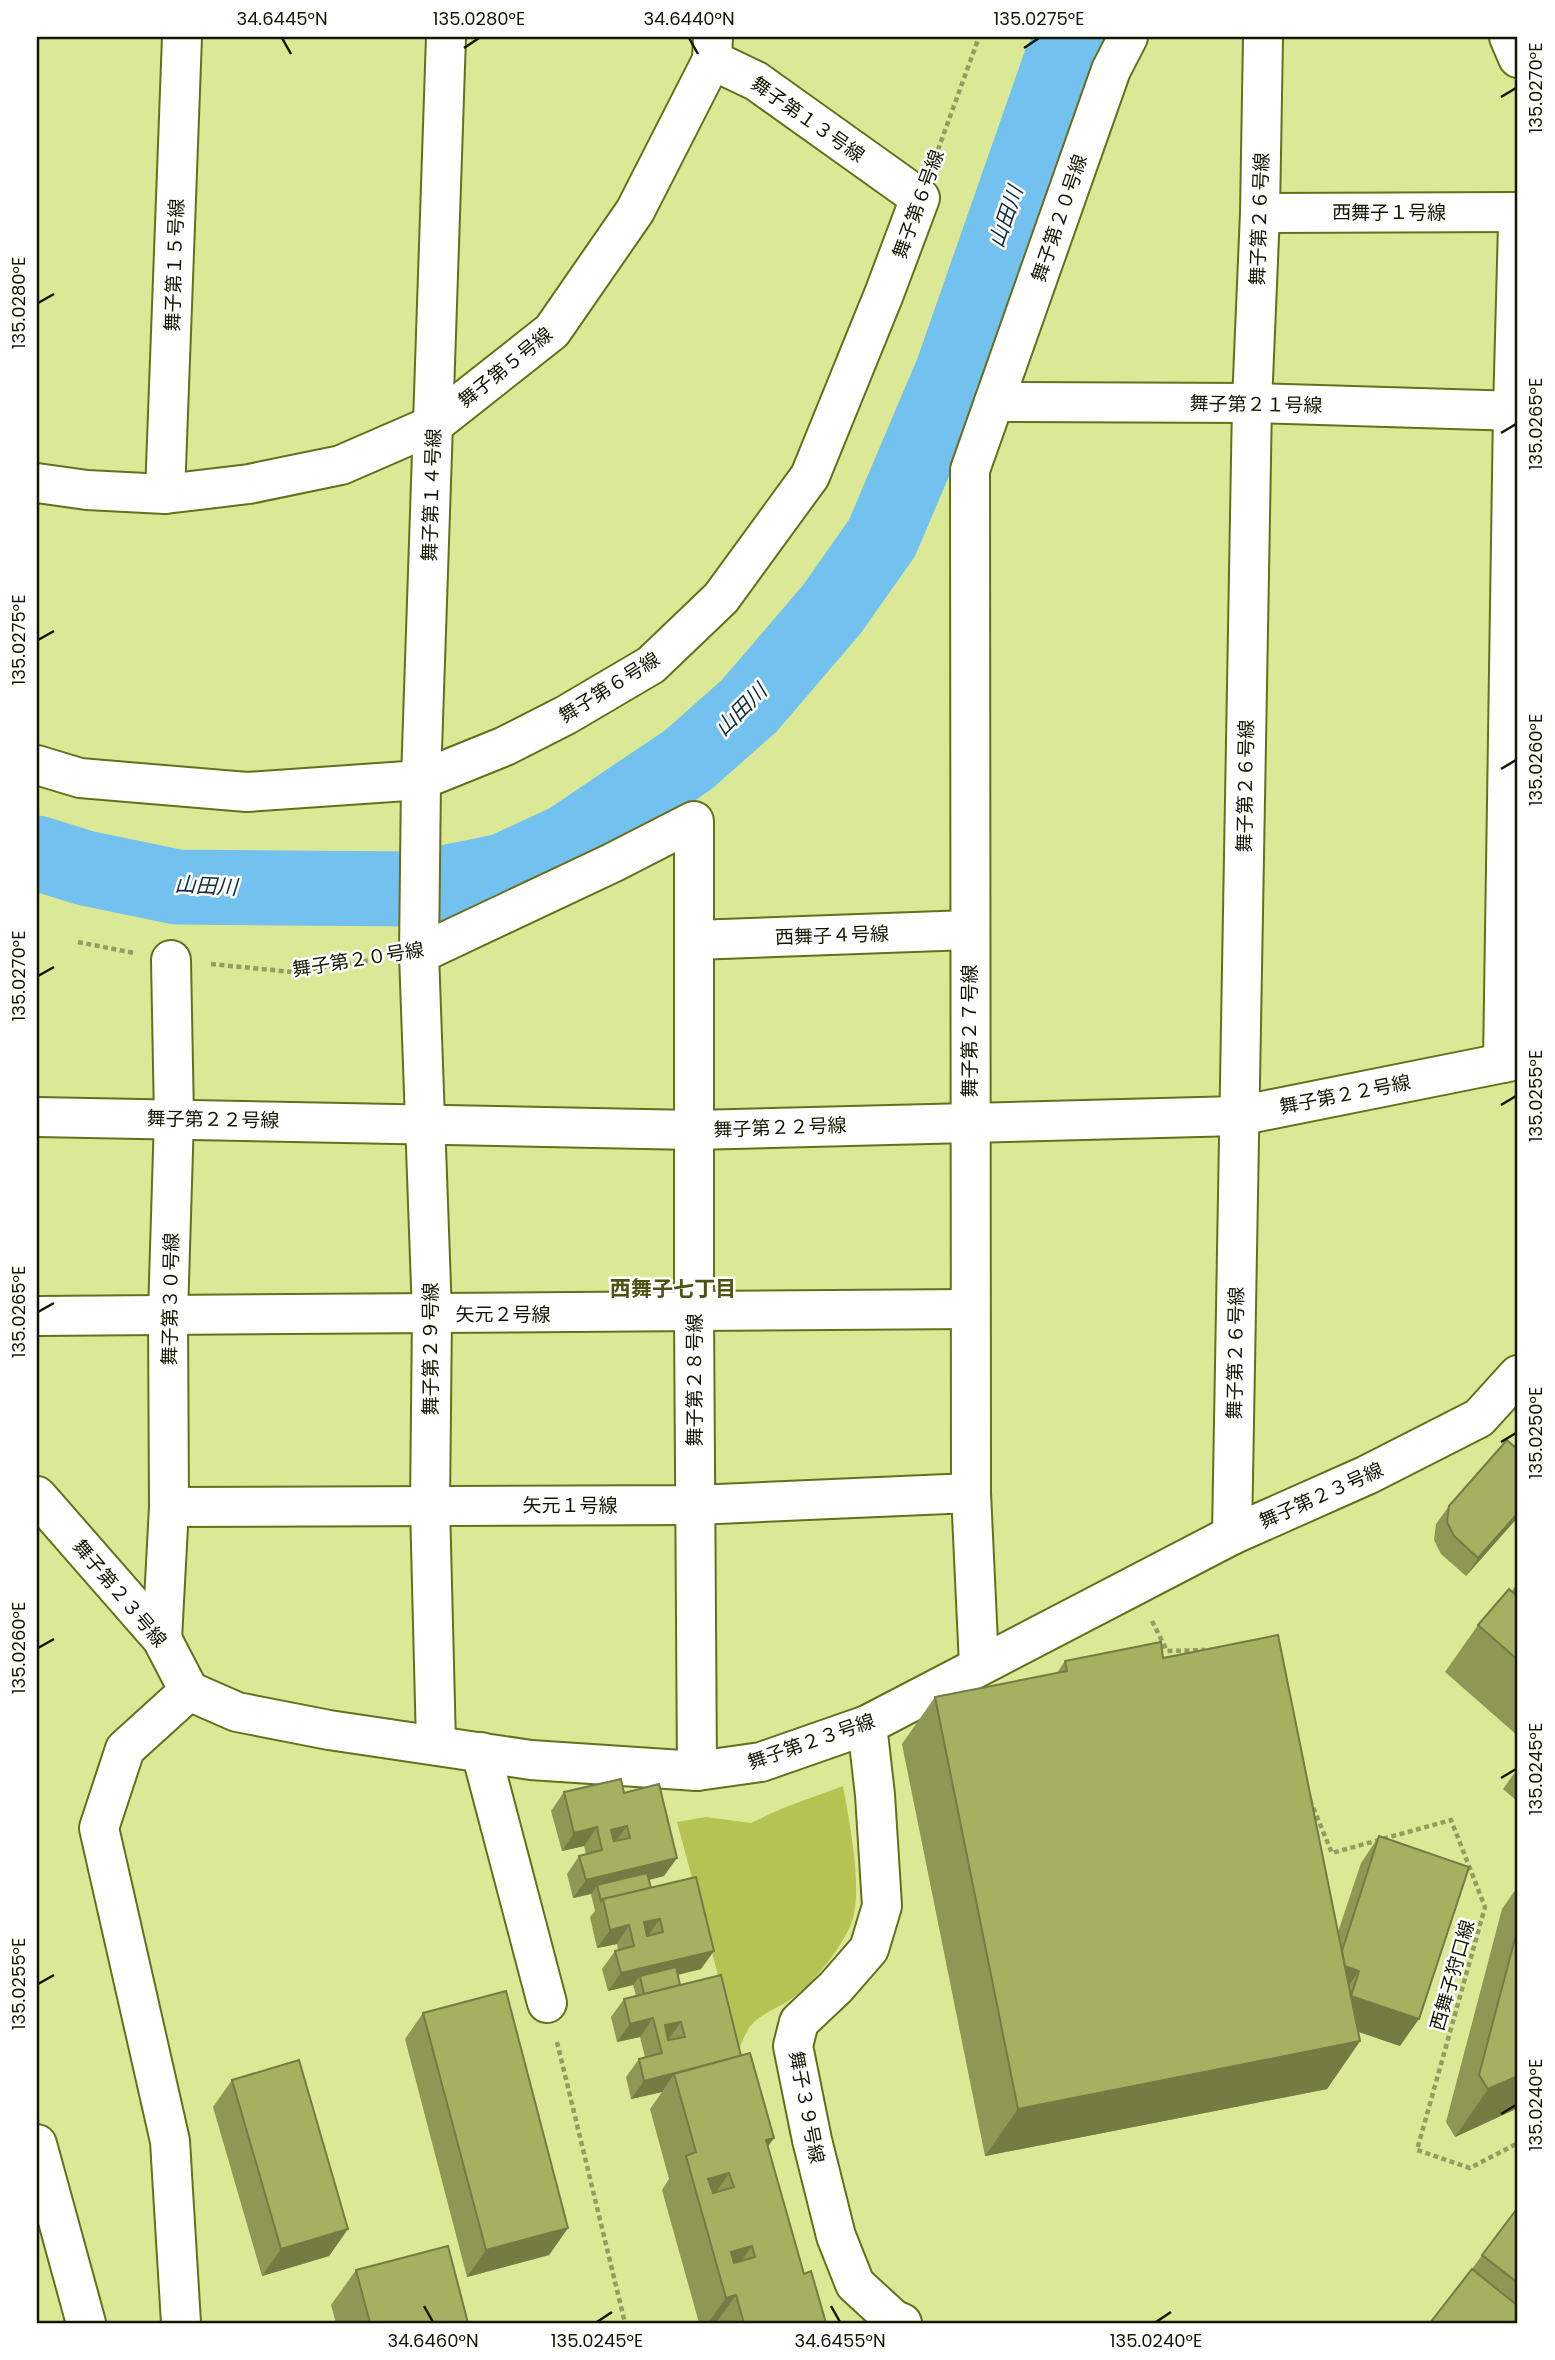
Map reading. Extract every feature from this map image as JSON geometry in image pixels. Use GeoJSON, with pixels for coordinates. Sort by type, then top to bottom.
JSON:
{"type":"FeatureCollection","features":[{"type":"Feature","properties":{"kind":"street","name":"舞子第１５号線"},"geometry":{"type":"LineString","coordinates":[[165,494],[182,37]]}},
{"type":"Feature","properties":{"kind":"street","name":"舞子第１４号線"},"geometry":{"type":"LineString","coordinates":[[419,954],[421,780],[446,37]]}},
{"type":"Feature","properties":{"kind":"street","name":"舞子第２０号線"},"geometry":{"type":"LineString","coordinates":[[994,402],[1111,70],[1128,37]]}},
{"type":"Feature","properties":{"kind":"street","name":"舞子第２６号線"},"geometry":{"type":"LineString","coordinates":[[1232,1535],[1252,403],[1260,214],[1263,37]]}},
{"type":"Feature","properties":{"kind":"street"},"geometry":{"type":"LineString","coordinates":[[1509,37],[1518,58]]}},
{"type":"Feature","properties":{"kind":"street","name":"舞子第５号線"},"geometry":{"type":"LineString","coordinates":[[37,483],[87,490],[165,494],[249,484],[341,465],[433,425],[552,331],[635,211],[712,48]]}},
{"type":"Feature","properties":{"kind":"street","name":"舞子第１３号線"},"geometry":{"type":"LineString","coordinates":[[712,48],[920,198]]}},
{"type":"Feature","properties":{"kind":"street","name":"舞子第６号線"},"geometry":{"type":"LineString","coordinates":[[37,765],[80,778],[247,792],[421,780],[505,746],[566,715],[651,665],[721,598],[810,476],[920,198]]}},
{"type":"Feature","properties":{"kind":"street","name":"西舞子１号線"},"geometry":{"type":"LineString","coordinates":[[1260,214],[1518,212]]}},
{"type":"Feature","properties":{"kind":"street"},"geometry":{"type":"LineString","coordinates":[[1511,1061],[1518,225]]}},
{"type":"Feature","properties":{"kind":"street","name":"舞子第２１号線"},"geometry":{"type":"LineString","coordinates":[[994,402],[1252,403],[1516,411]]}},
{"type":"Feature","properties":{"kind":"street","name":"舞子第２７号線"},"geometry":{"type":"LineString","coordinates":[[979,1665],[971,1493],[970,470],[994,402]]}},
{"type":"Feature","properties":{"kind":"street","name":"舞子第２０号線"},"geometry":{"type":"LineString","coordinates":[[419,954],[612,863],[694,821]]}},
{"type":"Feature","properties":{"kind":"street","name":"舞子第２８号線"},"geometry":{"type":"LineString","coordinates":[[694,821],[697,1771]]}},
{"type":"Feature","properties":{"kind":"street","name":"西舞子４号線"},"geometry":{"type":"LineString","coordinates":[[694,940],[969,930]]}},
{"type":"Feature","properties":{"kind":"street","name":"舞子第２９号線"},"geometry":{"type":"LineString","coordinates":[[419,954],[432,1314],[430,1505],[436,1744]]}},
{"type":"Feature","properties":{"kind":"street","name":"舞子第３０号線"},"geometry":{"type":"LineString","coordinates":[[162,1639],[169,1507],[168,1314],[174,1118],[171,960]]}},
{"type":"Feature","properties":{"kind":"street","name":"舞子第２２号線"},"geometry":{"type":"LineString","coordinates":[[37,1117],[694,1130],[1238,1115],[1511,1061]]}},
{"type":"Feature","properties":{"kind":"street","name":"矢元２号線"},"geometry":{"type":"LineString","coordinates":[[37,1316],[970,1309]]}},
{"type":"Feature","properties":{"kind":"street","name":"舞子第２３号線"},"geometry":{"type":"LineString","coordinates":[[37,1496],[162,1639],[190,1691],[237,1712],[329,1730],[531,1760],[697,1771],[761,1762],[867,1725],[1232,1535],[1367,1475],[1479,1418],[1518,1375]]}},
{"type":"Feature","properties":{"kind":"street","name":"矢元１号線"},"geometry":{"type":"LineString","coordinates":[[169,1507],[695,1505],[971,1493]]}},
{"type":"Feature","properties":{"kind":"street"},"geometry":{"type":"LineString","coordinates":[[181,2323],[170,2141],[99,1828],[125,1749],[190,1691]]}},
{"type":"Feature","properties":{"kind":"street","name":"舞子３９号線"},"geometry":{"type":"LineString","coordinates":[[867,1725],[875,1795],[882,1906],[869,1949],[836,1987],[799,2022],[793,2046],[812,2140],[836,2236],[855,2284],[892,2319],[902,2323]]}},
{"type":"Feature","properties":{"kind":"street"},"geometry":{"type":"LineString","coordinates":[[481,1752],[547,2003]]}},
{"type":"Feature","properties":{"kind":"street"},"geometry":{"type":"LineString","coordinates":[[37,2144],[86,2323]]}},
{"type":"Feature","properties":{"kind":"path","name":"舞子第６号線"},"geometry":{"type":"LineString","coordinates":[[920,198],[979,37]]}},
{"type":"Feature","properties":{"kind":"path","name":"舞子第２０号線"},"geometry":{"type":"LineString","coordinates":[[78,942],[171,960],[292,972],[419,954]]}},
{"type":"Feature","properties":{"kind":"path"},"geometry":{"type":"LineString","coordinates":[[1134,1585],[1167,1651],[1207,1650]]}},
{"type":"Feature","properties":{"kind":"path","name":"西舞子狩口線"},"geometry":{"type":"LineString","coordinates":[[1306,1789],[1332,1853],[1451,1820],[1485,1907],[1417,2150],[1470,2168],[1518,2143]]}},
{"type":"Feature","properties":{"kind":"path"},"geometry":{"type":"LineString","coordinates":[[547,2003],[625,2323]]}},
{"type":"Feature","properties":{"kind":"green space"},"geometry":{"type":"Polygon","coordinates":[[[843,1786],[856,1875],[855,1910],[851,1924],[835,1953],[819,1973],[803,1990],[754,2022],[738,2050],[677,1822],[706,1817],[751,1823],[843,1786]]]}},
{"type":"Feature","properties":{"kind":"building"},"geometry":{"type":"Polygon","coordinates":[[[1507,1440],[1518,1450],[1518,1513],[1478,1558],[1454,1536],[1447,1522],[1449,1506],[1507,1440]]]}},
{"type":"Feature","properties":{"kind":"building"},"geometry":{"type":"Polygon","coordinates":[[[1509,1589],[1518,1597],[1518,1660],[1478,1625],[1509,1589]]]}},
{"type":"Feature","properties":{"kind":"building"},"geometry":{"type":"Polygon","coordinates":[[[1278,1635],[1360,2041],[1018,2109],[935,1697],[1067,1671],[1065,1661],[1161,1642],[1163,1658],[1278,1635]]]}},
{"type":"Feature","properties":{"kind":"building"},"geometry":{"type":"Polygon","coordinates":[[[621,1779],[624,1793],[659,1784],[677,1858],[586,1880],[579,1856],[602,1850],[597,1827],[574,1833],[564,1792],[621,1779]],[[627,1826],[611,1830],[614,1841],[630,1838],[627,1826]]]}},
{"type":"Feature","properties":{"kind":"building"},"geometry":{"type":"Polygon","coordinates":[[[1379,1836],[1469,1867],[1419,2019],[1351,1996],[1359,1971],[1345,1966],[1342,1951],[1379,1836]]]}},
{"type":"Feature","properties":{"kind":"building"},"geometry":{"type":"Polygon","coordinates":[[[647,1873],[651,1888],[601,1901],[597,1885],[647,1873]]]}},
{"type":"Feature","properties":{"kind":"building"},"geometry":{"type":"Polygon","coordinates":[[[696,1877],[714,1951],[621,1973],[615,1951],[634,1946],[629,1925],[610,1930],[603,1899],[696,1877]],[[660,1919],[644,1922],[647,1936],[663,1932],[660,1919]]]}},
{"type":"Feature","properties":{"kind":"building"},"geometry":{"type":"Polygon","coordinates":[[[1518,1927],[1518,2076],[1488,2089],[1479,2075],[1518,1927]]]}},
{"type":"Feature","properties":{"kind":"building"},"geometry":{"type":"Polygon","coordinates":[[[676,1967],[680,1985],[644,1994],[640,1976],[676,1967]]]}},
{"type":"Feature","properties":{"kind":"building"},"geometry":{"type":"Polygon","coordinates":[[[721,1975],[741,2056],[644,2081],[639,2059],[662,2053],[653,2018],[630,2024],[624,1999],[721,1975]],[[681,2022],[665,2025],[668,2040],[685,2037],[681,2022]]]}},
{"type":"Feature","properties":{"kind":"building"},"geometry":{"type":"Polygon","coordinates":[[[506,1991],[568,2228],[486,2250],[423,2013],[506,1991]]]}},
{"type":"Feature","properties":{"kind":"building"},"geometry":{"type":"Polygon","coordinates":[[[750,2053],[774,2138],[766,2140],[804,2274],[811,2271],[826,2323],[744,2323],[736,2295],[726,2298],[686,2156],[696,2152],[674,2074],[750,2053]],[[729,2173],[708,2179],[713,2193],[734,2187],[729,2173]],[[752,2246],[731,2252],[734,2263],[755,2257],[752,2246]]]}},
{"type":"Feature","properties":{"kind":"building"},"geometry":{"type":"Polygon","coordinates":[[[299,2060],[348,2229],[281,2249],[232,2080],[299,2060]]]}},
{"type":"Feature","properties":{"kind":"building"},"geometry":{"type":"Polygon","coordinates":[[[1516,2210],[1518,2211],[1518,2283],[1482,2255],[1516,2210]]]}},
{"type":"Feature","properties":{"kind":"building"},"geometry":{"type":"Polygon","coordinates":[[[448,2246],[468,2323],[370,2323],[356,2270],[448,2246]]]}},
{"type":"Feature","properties":{"kind":"building"},"geometry":{"type":"Polygon","coordinates":[[[1472,2269],[1518,2306],[1518,2323],[1430,2323],[1472,2269]]]}},
{"type":"Feature","properties":{"kind":"waterway","name":"山田川"},"geometry":{"type":"LineString","coordinates":[[37,853],[85,868],[177,887],[414,889],[503,871],[568,841],[688,760],[749,706],[832,609],[882,538],[952,373],[1060,64],[1077,37]]}},
{"type":"Feature","properties":{"kind":"district","name":"西舞子七丁目"},"geometry":{"type":"Point","coordinates":[673,1289]}}]}
